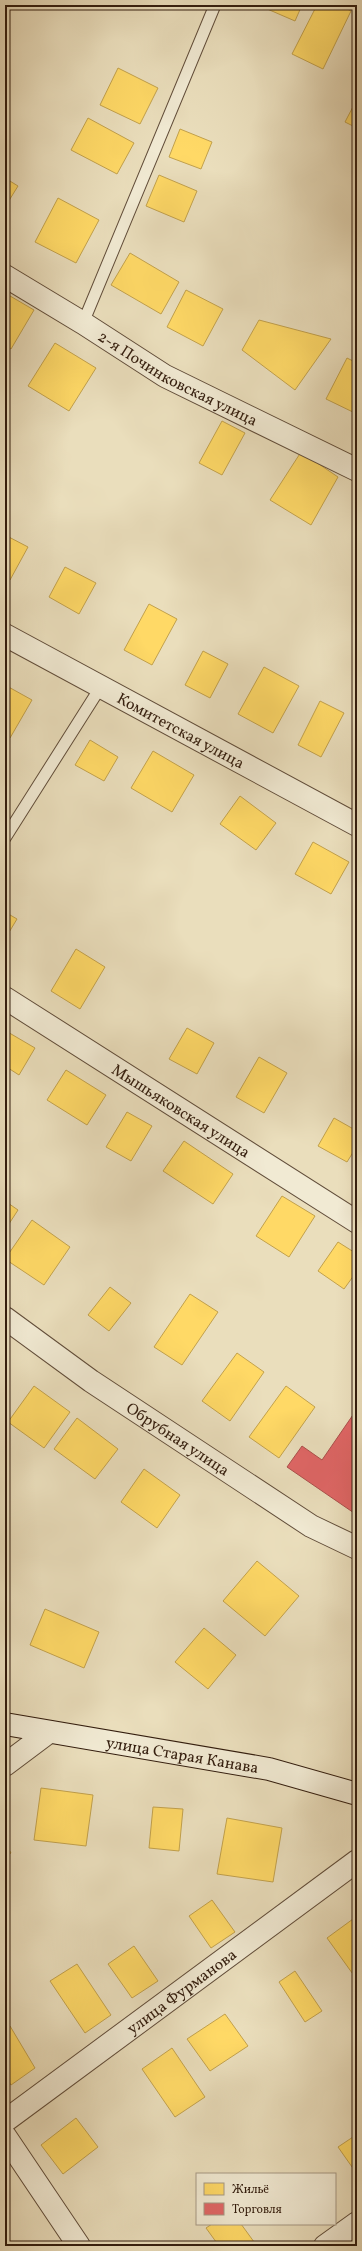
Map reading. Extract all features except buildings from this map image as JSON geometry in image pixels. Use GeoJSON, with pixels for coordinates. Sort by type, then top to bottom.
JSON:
{"type":"FeatureCollection","features":[{"type":"Feature","properties":{"kind":"street","name":"2-я Починковская улица"},"geometry":{"type":"LineString","coordinates":[[5,276],[83,323],[165,376],[357,470]]}},
{"type":"Feature","properties":{"kind":"street","name":"Комитетская улица"},"geometry":{"type":"LineString","coordinates":[[5,635],[100,688],[357,825]]}},
{"type":"Feature","properties":{"kind":"street","name":"Мышьяковская улица"},"geometry":{"type":"LineString","coordinates":[[5,998],[357,1222]]}},
{"type":"Feature","properties":{"kind":"street","name":"Обрубная улица"},"geometry":{"type":"LineString","coordinates":[[5,1318],[91,1381],[311,1526],[357,1548]]}},
{"type":"Feature","properties":{"kind":"street","name":"улица Старая Канава"},"geometry":{"type":"LineString","coordinates":[[5,1724],[269,1769],[357,1794]]}},
{"type":"Feature","properties":{"kind":"street"},"geometry":{"type":"LineString","coordinates":[[5,1765],[50,1732]]}},
{"type":"Feature","properties":{"kind":"street","name":"улица Фурманова"},"geometry":{"type":"LineString","coordinates":[[5,2121],[357,1861]]}},
{"type":"Feature","properties":{"kind":"street"},"geometry":{"type":"LineString","coordinates":[[5,2136],[78,2246]]}},
{"type":"Feature","properties":{"kind":"street"},"geometry":{"type":"LineString","coordinates":[[325,2246],[357,2223]]}},
{"type":"Feature","properties":{"kind":"lane"},"geometry":{"type":"LineString","coordinates":[[83,323],[215,5]]}},
{"type":"Feature","properties":{"kind":"lane"},"geometry":{"type":"LineString","coordinates":[[5,838],[100,688]]}}]}
